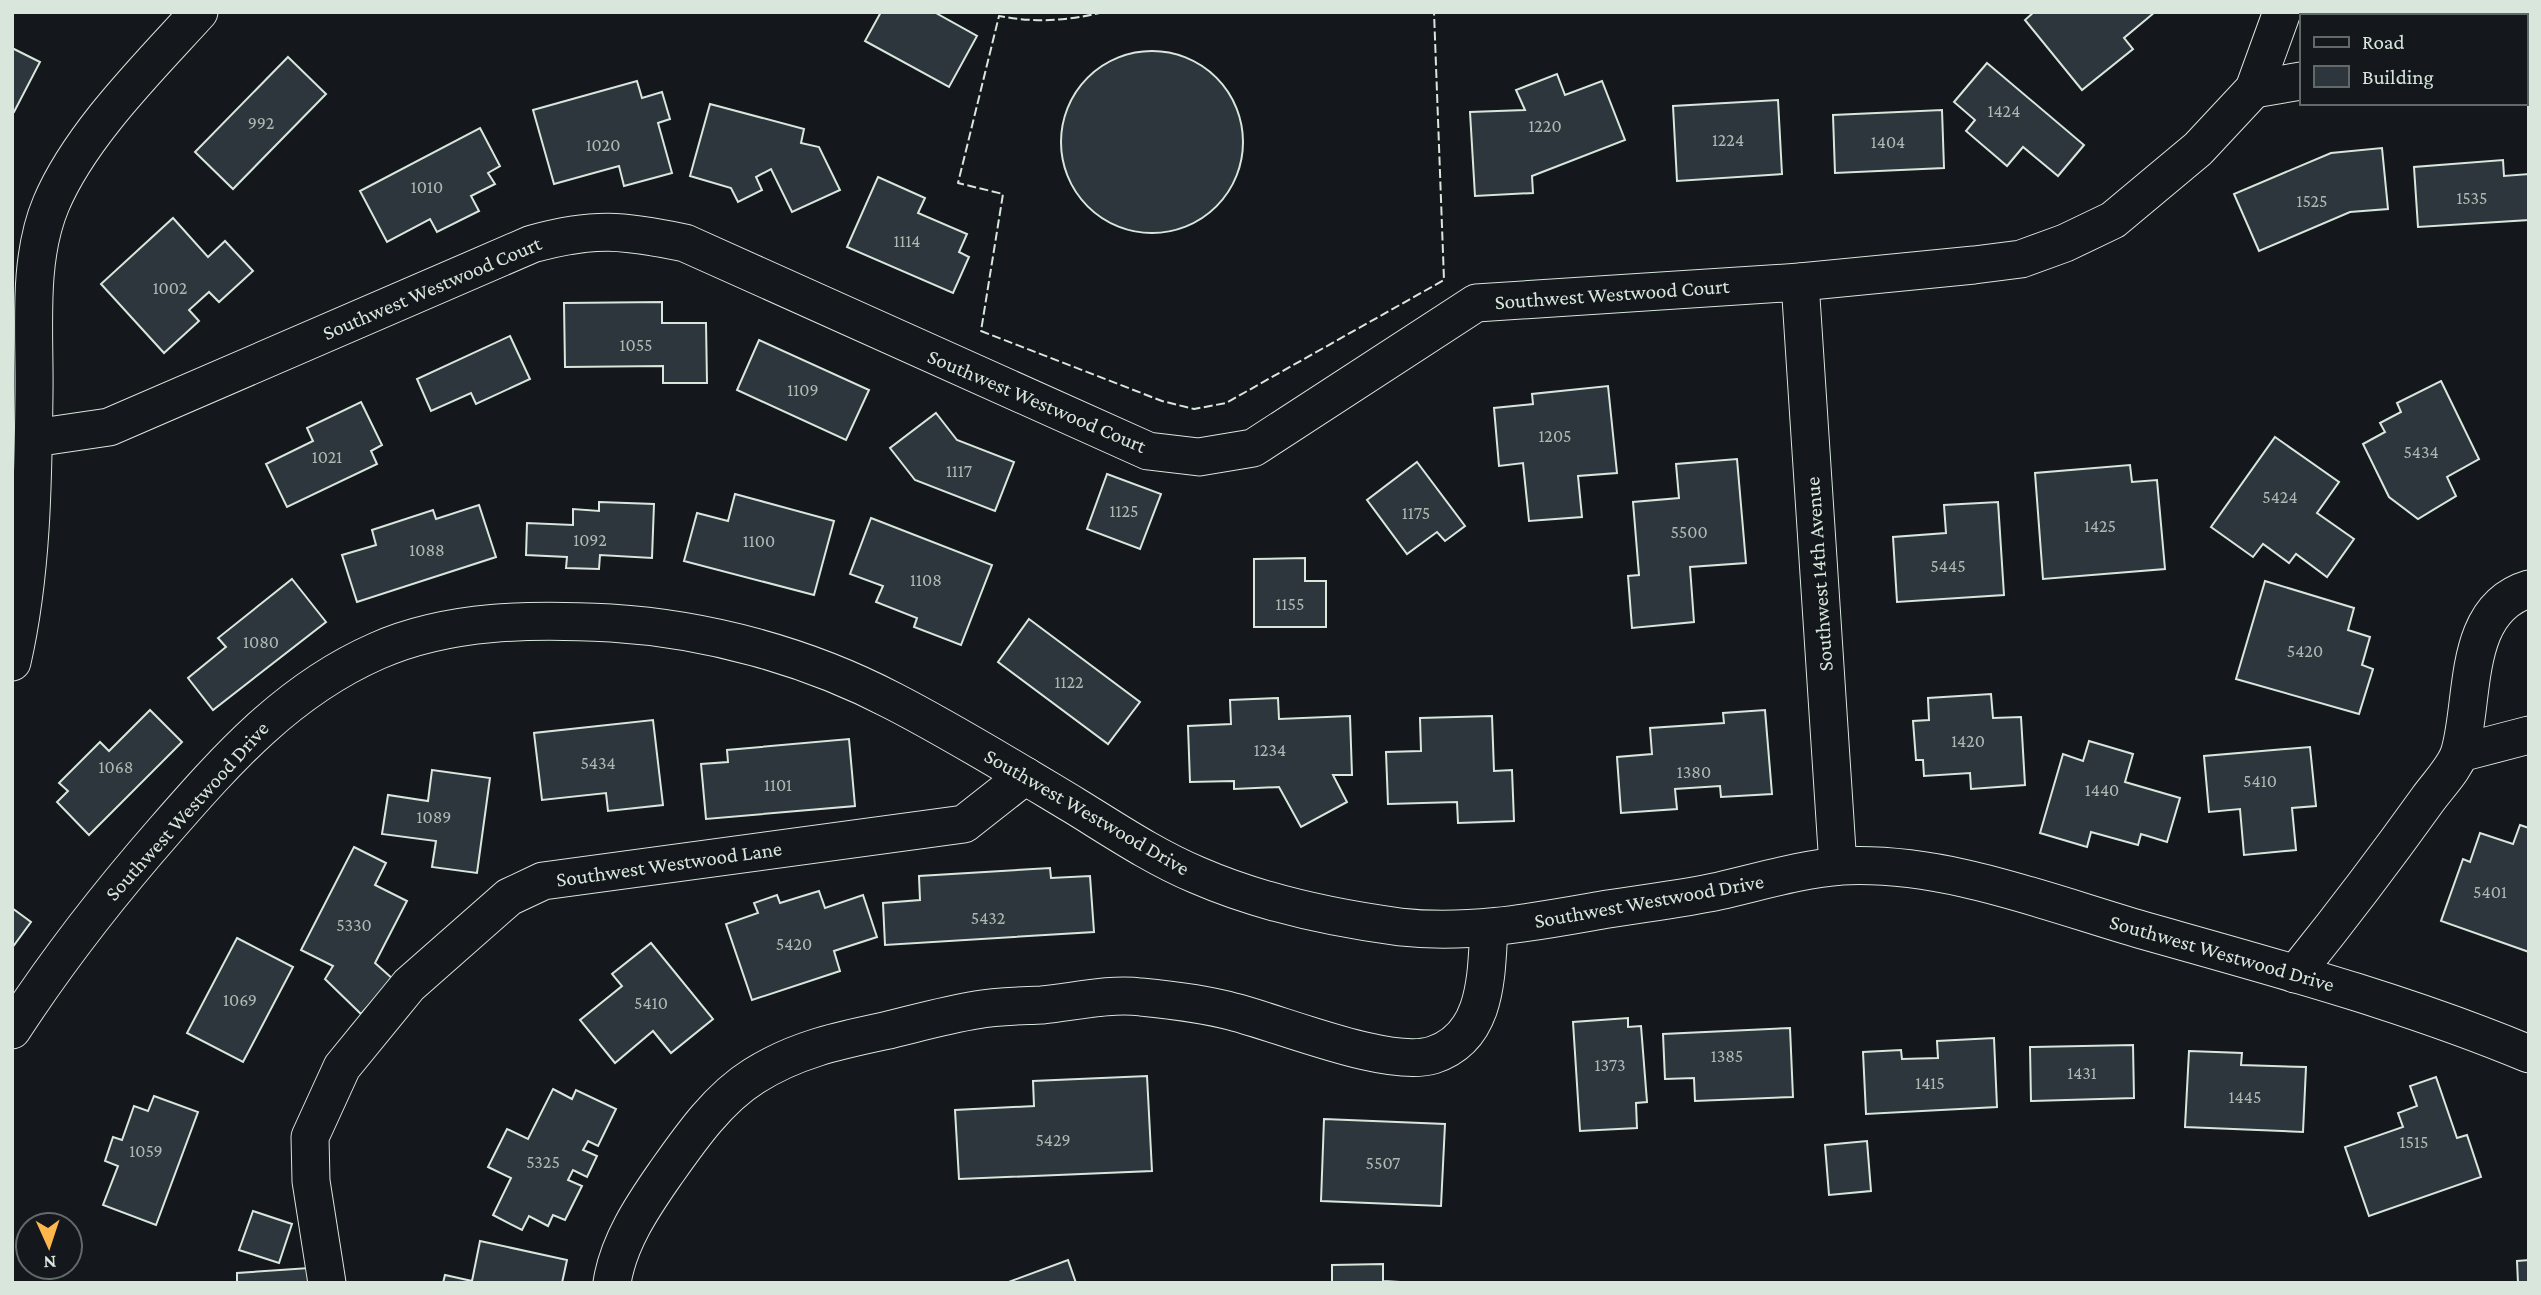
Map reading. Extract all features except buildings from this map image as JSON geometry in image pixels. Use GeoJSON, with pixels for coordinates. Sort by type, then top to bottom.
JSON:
{"type":"FeatureCollection","features":[{"type":"Feature","properties":{"kind":"street"},"geometry":{"type":"LineString","coordinates":[[12,662],[23,596],[34,438],[37,270],[41,233],[51,204],[70,168],[129,88],[199,12]]}},
{"type":"Feature","properties":{"kind":"street","name":"Southwest Westwood Court"},"geometry":{"type":"LineString","coordinates":[[34,438],[109,427],[532,244],[570,234],[624,231],[685,243],[1148,451],[1199,457],[1252,449],[1476,303],[1800,282],[2021,259],[2065,243],[2113,220],[2198,149],[2254,89],[2282,12]]}},
{"type":"Feature","properties":{"kind":"street"},"geometry":{"type":"LineString","coordinates":[[2254,89],[2300,81]]}},
{"type":"Feature","properties":{"kind":"street","name":"Southwest 14th Avenue"},"geometry":{"type":"LineString","coordinates":[[1800,282],[1838,866]]}},
{"type":"Feature","properties":{"kind":"street"},"geometry":{"type":"LineString","coordinates":[[2295,974],[2374,875],[2460,753],[2471,678],[2484,628],[2510,595],[2529,589]]}},
{"type":"Feature","properties":{"kind":"street","name":"Southwest Westwood Drive"},"geometry":{"type":"LineString","coordinates":[[12,1030],[56,962],[87,923],[238,748],[277,712],[349,664],[382,648],[424,636],[497,623],[591,622],[639,625],[746,645],[842,677],[885,697],[1176,865],[1242,891],[1314,911],[1410,928],[1489,928],[1701,895],[1838,866],[1894,866],[1976,881],[2295,974],[2445,1019],[2529,1054]]}},
{"type":"Feature","properties":{"kind":"street"},"geometry":{"type":"LineString","coordinates":[[2460,753],[2529,735]]}},
{"type":"Feature","properties":{"kind":"street","name":"Southwest Westwood Lane"},"geometry":{"type":"LineString","coordinates":[[327,1283],[311,1181],[310,1137],[319,1111],[342,1067],[409,985],[509,897],[543,881],[964,824],[1025,776]]}},
{"type":"Feature","properties":{"kind":"street"},"geometry":{"type":"LineString","coordinates":[[612,1283],[615,1266],[640,1209],[719,1105],[752,1077],[793,1055],[840,1039],[976,1010],[1137,996],[1231,1011],[1376,1054],[1410,1058],[1432,1056],[1452,1046],[1467,1032],[1479,1012],[1485,986],[1489,928]]}},
{"type":"Feature","properties":{"kind":"fence"},"geometry":{"type":"LineString","coordinates":[[1104,12],[1052,20],[999,16],[958,183],[1003,194],[981,331],[1162,401],[1194,409],[1226,403],[1444,280],[1434,12]]}}]}
